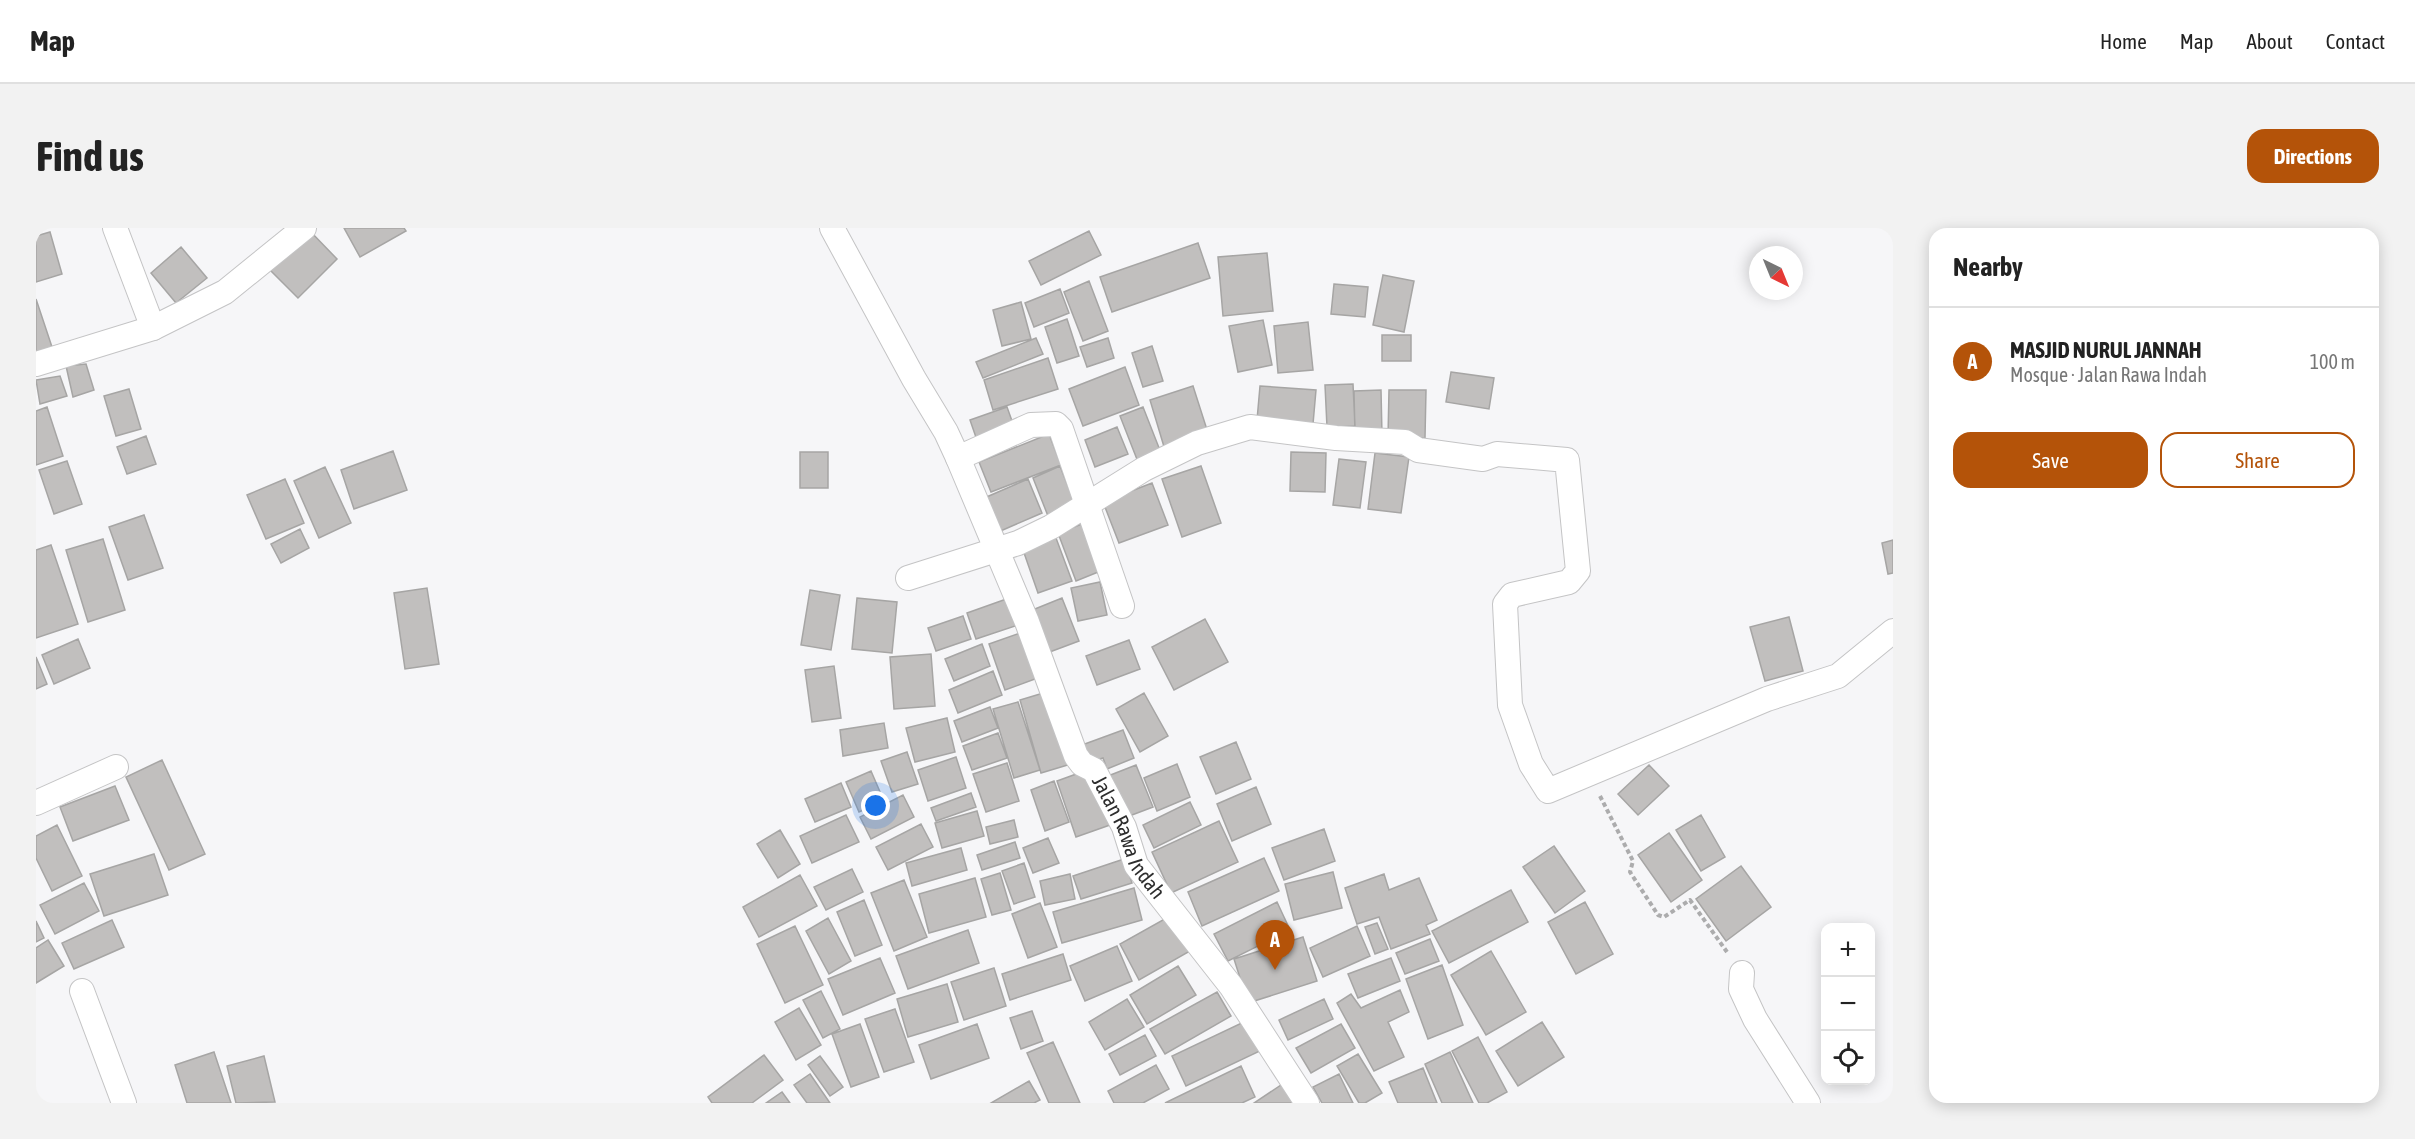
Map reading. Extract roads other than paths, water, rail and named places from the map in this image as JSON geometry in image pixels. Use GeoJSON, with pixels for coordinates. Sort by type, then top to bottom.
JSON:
{"type":"FeatureCollection","features":[{"type":"Feature","properties":{"kind":"street"},"geometry":{"type":"LineString","coordinates":[[116,228],[153,328]]}},
{"type":"Feature","properties":{"kind":"street"},"geometry":{"type":"LineString","coordinates":[[36,364],[153,328],[225,292],[304,228]]}},
{"type":"Feature","properties":{"kind":"street","name":"Jalan Rawa Indah"},"geometry":{"type":"LineString","coordinates":[[832,228],[914,379],[946,432],[1027,622],[1076,756],[1082,764],[1094,770],[1124,827],[1136,865],[1231,986],[1307,1103]]}},
{"type":"Feature","properties":{"kind":"street"},"geometry":{"type":"LineString","coordinates":[[958,458],[1031,425],[1056,424],[1060,429],[1122,606]]}},
{"type":"Feature","properties":{"kind":"street"},"geometry":{"type":"LineString","coordinates":[[908,578],[996,551],[1051,527],[1144,469],[1197,443],[1250,427],[1336,438],[1405,442],[1418,450],[1483,459],[1497,454],[1568,460],[1578,572],[1569,582],[1527,590],[1509,597],[1505,604],[1510,705],[1531,764],[1546,790],[1590,774],[1767,699],[1838,676],[1893,631]]}},
{"type":"Feature","properties":{"kind":"street"},"geometry":{"type":"LineString","coordinates":[[36,803],[116,767]]}},
{"type":"Feature","properties":{"kind":"street"},"geometry":{"type":"LineString","coordinates":[[1742,973],[1741,989],[1755,1019],[1808,1103]]}},
{"type":"Feature","properties":{"kind":"street"},"geometry":{"type":"LineString","coordinates":[[82,991],[124,1103]]}},
{"type":"Feature","properties":{"kind":"place","name":"MASJID NURUL JANNAH"},"geometry":{"type":"Point","coordinates":[1275,970]}}]}
